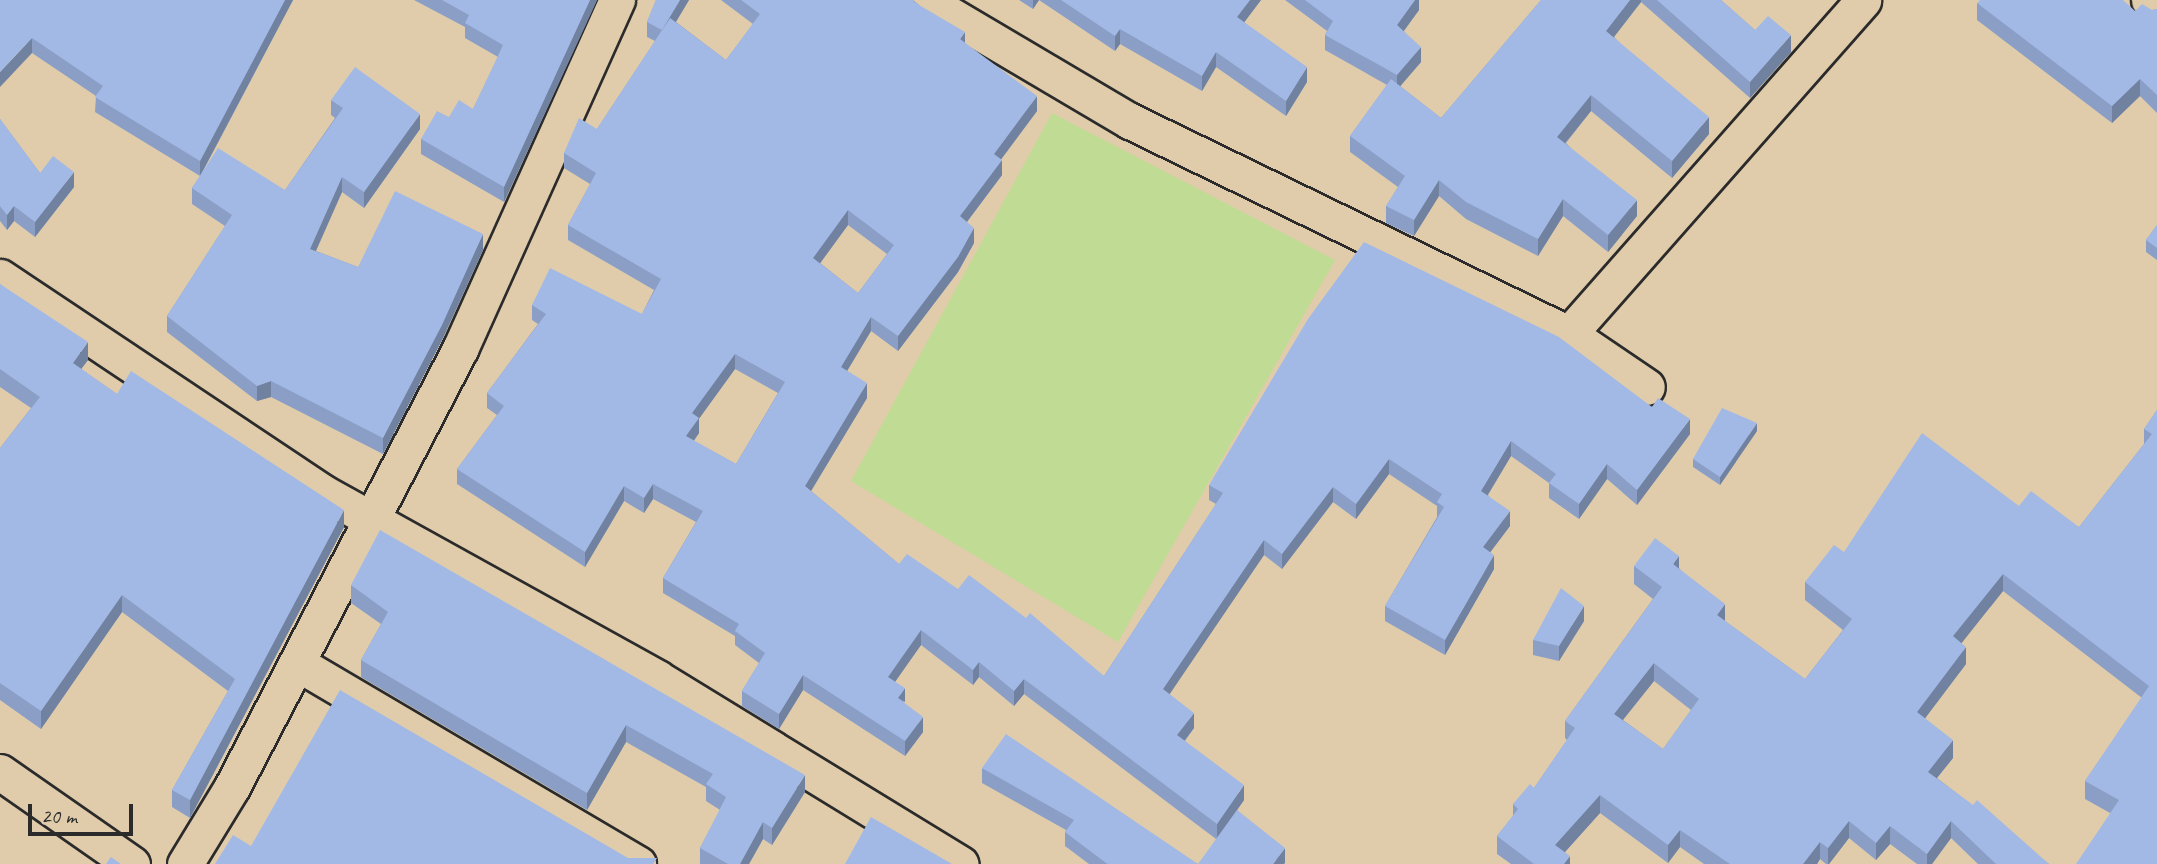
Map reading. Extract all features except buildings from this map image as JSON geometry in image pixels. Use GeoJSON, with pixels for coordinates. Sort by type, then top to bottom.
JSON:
{"type":"FeatureCollection","features":[{"type":"Feature","properties":{"kind":"street"},"geometry":{"type":"LineString","coordinates":[[185,864],[297,663],[369,519],[460,349],[617,0]]}},
{"type":"Feature","properties":{"kind":"street"},"geometry":{"type":"LineString","coordinates":[[925,0],[1130,121],[1569,334],[1647,387]]}},
{"type":"Feature","properties":{"kind":"street"},"geometry":{"type":"LineString","coordinates":[[1569,334],[1863,0]]}},
{"type":"Feature","properties":{"kind":"street"},"geometry":{"type":"LineString","coordinates":[[2149,0],[2157,8]]}},
{"type":"Feature","properties":{"kind":"street"},"geometry":{"type":"LineString","coordinates":[[0,277],[369,519],[657,678],[961,864]]}},
{"type":"Feature","properties":{"kind":"street"},"geometry":{"type":"LineString","coordinates":[[297,663],[638,864]]}},
{"type":"Feature","properties":{"kind":"street"},"geometry":{"type":"LineString","coordinates":[[0,772],[132,864]]}},
{"type":"Feature","properties":{"kind":"green space"},"geometry":{"type":"Polygon","coordinates":[[[1052,113],[1335,260],[1118,642],[851,481],[1052,113]]]}}]}
